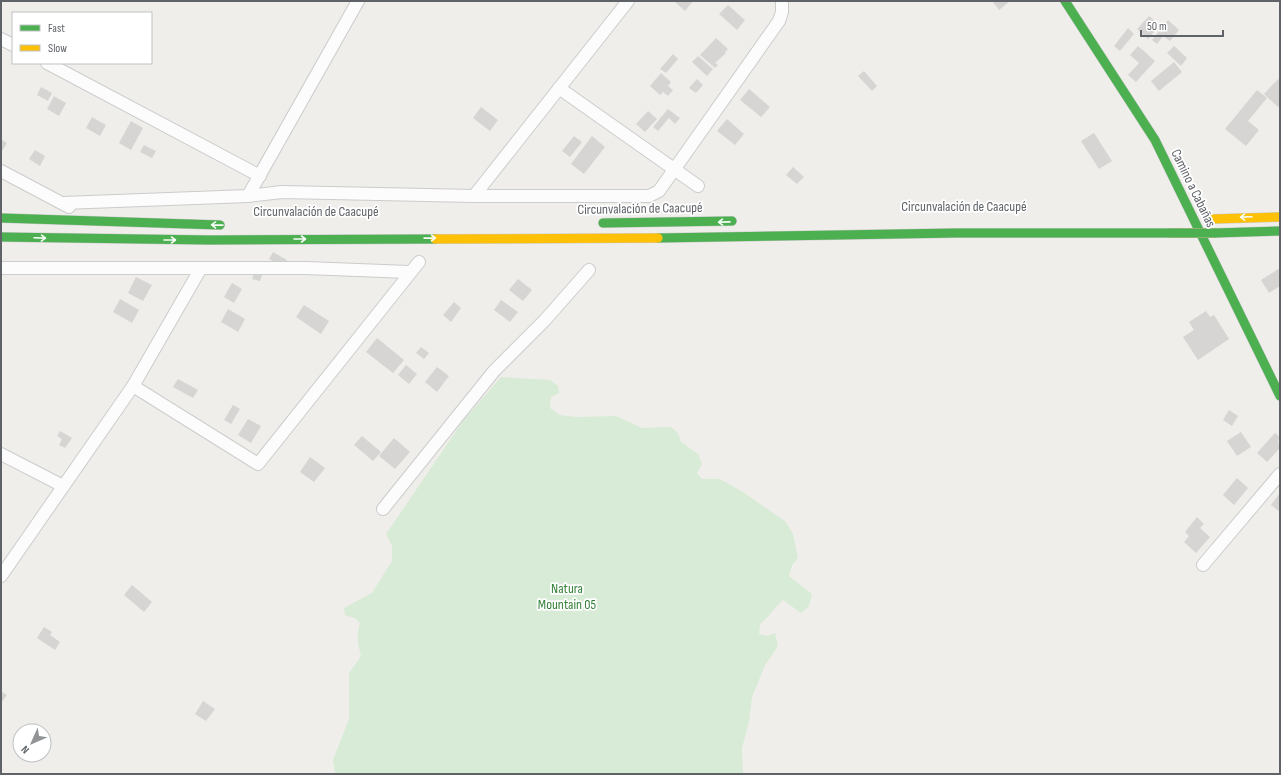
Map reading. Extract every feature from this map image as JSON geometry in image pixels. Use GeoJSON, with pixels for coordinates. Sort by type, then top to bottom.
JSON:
{"type":"FeatureCollection","features":[{"type":"Feature","properties":{"kind":"main road","name":"Camino a Cabañas"},"geometry":{"type":"LineString","coordinates":[[1065,1],[1154,140],[1280,396]]}},
{"type":"Feature","properties":{"kind":"main road"},"geometry":{"type":"LineString","coordinates":[[1184,220],[1280,217]]}},
{"type":"Feature","properties":{"kind":"main road"},"geometry":{"type":"LineString","coordinates":[[1,218],[230,225]]}},
{"type":"Feature","properties":{"kind":"main road","name":"Circunvalación de Caacupé"},"geometry":{"type":"LineString","coordinates":[[597,223],[745,221]]}},
{"type":"Feature","properties":{"kind":"main road","name":"Circunvalación de Caacupé"},"geometry":{"type":"LineString","coordinates":[[1,237],[217,240],[666,238],[956,233],[1215,233],[1280,231]]}},
{"type":"Feature","properties":{"kind":"street"},"geometry":{"type":"LineString","coordinates":[[248,196],[358,1]]}},
{"type":"Feature","properties":{"kind":"street"},"geometry":{"type":"LineString","coordinates":[[474,196],[628,1]]}},
{"type":"Feature","properties":{"kind":"street"},"geometry":{"type":"LineString","coordinates":[[62,203],[248,196],[282,192],[474,196],[649,196],[659,191],[673,169],[779,21],[782,12],[782,1]]}},
{"type":"Feature","properties":{"kind":"street"},"geometry":{"type":"LineString","coordinates":[[1,39],[12,44]]}},
{"type":"Feature","properties":{"kind":"street"},"geometry":{"type":"LineString","coordinates":[[49,64],[260,176]]}},
{"type":"Feature","properties":{"kind":"street"},"geometry":{"type":"LineString","coordinates":[[559,88],[698,186]]}},
{"type":"Feature","properties":{"kind":"street"},"geometry":{"type":"LineString","coordinates":[[1,171],[98,222]]}},
{"type":"Feature","properties":{"kind":"street"},"geometry":{"type":"LineString","coordinates":[[133,386],[258,464],[409,272],[419,262]]}},
{"type":"Feature","properties":{"kind":"street"},"geometry":{"type":"LineString","coordinates":[[1,268],[306,268],[409,272]]}},
{"type":"Feature","properties":{"kind":"street"},"geometry":{"type":"LineString","coordinates":[[1,576],[133,386],[201,268]]}},
{"type":"Feature","properties":{"kind":"street"},"geometry":{"type":"LineString","coordinates":[[383,510],[494,371],[545,320],[589,270]]}},
{"type":"Feature","properties":{"kind":"street"},"geometry":{"type":"LineString","coordinates":[[1,454],[63,486]]}},
{"type":"Feature","properties":{"kind":"street"},"geometry":{"type":"LineString","coordinates":[[1203,565],[1280,474]]}},
{"type":"Feature","properties":{"kind":"green space","name":"Natura Mountain 05"},"geometry":{"type":"Polygon","coordinates":[[[501,377],[550,380],[558,386],[559,393],[551,397],[550,408],[560,415],[576,417],[616,416],[642,428],[671,427],[678,433],[681,442],[698,454],[702,464],[697,473],[702,479],[720,479],[743,492],[786,522],[793,534],[798,558],[792,565],[789,576],[812,594],[809,606],[801,613],[783,600],[760,624],[759,634],[767,636],[775,633],[778,646],[765,665],[752,697],[749,722],[742,748],[743,774],[335,774],[333,760],[349,719],[349,673],[361,656],[358,640],[360,623],[355,618],[345,615],[344,608],[372,593],[392,561],[392,546],[386,534],[463,421],[501,377]]]}},
{"type":"Feature","properties":{"kind":"building"},"geometry":{"type":"Polygon","coordinates":[[[674,1],[693,1],[685,11],[674,1]]]}},
{"type":"Feature","properties":{"kind":"building"},"geometry":{"type":"Polygon","coordinates":[[[992,1],[1010,1],[999,10],[992,1]]]}},
{"type":"Feature","properties":{"kind":"building"},"geometry":{"type":"Polygon","coordinates":[[[728,5],[745,20],[737,30],[719,14],[728,5]]]}},
{"type":"Feature","properties":{"kind":"building"},"geometry":{"type":"Polygon","coordinates":[[[1149,16],[1160,25],[1148,39],[1137,29],[1149,16]]]}},
{"type":"Feature","properties":{"kind":"building"},"geometry":{"type":"Polygon","coordinates":[[[1168,20],[1179,30],[1170,41],[1163,36],[1157,44],[1152,40],[1168,20]]]}},
{"type":"Feature","properties":{"kind":"building"},"geometry":{"type":"Polygon","coordinates":[[[1128,28],[1134,34],[1120,51],[1114,46],[1128,28]]]}},
{"type":"Feature","properties":{"kind":"building"},"geometry":{"type":"Polygon","coordinates":[[[716,38],[728,49],[725,52],[726,53],[715,63],[718,65],[715,68],[700,55],[716,38]]]}},
{"type":"Feature","properties":{"kind":"building"},"geometry":{"type":"Polygon","coordinates":[[[1138,46],[1155,61],[1136,82],[1128,75],[1139,63],[1130,55],[1138,46]]]}},
{"type":"Feature","properties":{"kind":"building"},"geometry":{"type":"Polygon","coordinates":[[[1174,46],[1187,58],[1181,66],[1167,53],[1174,46]]]}},
{"type":"Feature","properties":{"kind":"building"},"geometry":{"type":"Polygon","coordinates":[[[673,54],[678,59],[666,73],[660,69],[673,54]]]}},
{"type":"Feature","properties":{"kind":"building"},"geometry":{"type":"Polygon","coordinates":[[[698,56],[713,69],[707,76],[692,62],[698,56]]]}},
{"type":"Feature","properties":{"kind":"building"},"geometry":{"type":"Polygon","coordinates":[[[1174,62],[1182,72],[1159,91],[1151,81],[1174,62]]]}},
{"type":"Feature","properties":{"kind":"building"},"geometry":{"type":"Polygon","coordinates":[[[864,71],[877,86],[872,91],[858,76],[864,71]]]}},
{"type":"Feature","properties":{"kind":"building"},"geometry":{"type":"Polygon","coordinates":[[[661,73],[671,82],[668,86],[673,90],[668,96],[663,92],[660,95],[650,86],[661,73]]]}},
{"type":"Feature","properties":{"kind":"building"},"geometry":{"type":"Polygon","coordinates":[[[697,79],[703,85],[696,93],[689,88],[697,79]]]}},
{"type":"Feature","properties":{"kind":"building"},"geometry":{"type":"Polygon","coordinates":[[[1278,79],[1280,81],[1280,105],[1278,107],[1264,94],[1278,79]]]}},
{"type":"Feature","properties":{"kind":"building"},"geometry":{"type":"Polygon","coordinates":[[[41,87],[52,93],[48,101],[37,95],[41,87]]]}},
{"type":"Feature","properties":{"kind":"building"},"geometry":{"type":"Polygon","coordinates":[[[749,89],[770,107],[761,117],[740,100],[749,89]]]}},
{"type":"Feature","properties":{"kind":"building"},"geometry":{"type":"Polygon","coordinates":[[[1257,90],[1267,98],[1248,121],[1259,130],[1246,146],[1225,129],[1257,90]]]}},
{"type":"Feature","properties":{"kind":"building"},"geometry":{"type":"Polygon","coordinates":[[[54,96],[66,103],[59,116],[47,109],[54,96]]]}},
{"type":"Feature","properties":{"kind":"building"},"geometry":{"type":"Polygon","coordinates":[[[481,107],[498,120],[490,131],[473,118],[481,107]]]}},
{"type":"Feature","properties":{"kind":"building"},"geometry":{"type":"Polygon","coordinates":[[[668,109],[680,118],[675,124],[669,118],[658,131],[653,127],[668,109]]]}},
{"type":"Feature","properties":{"kind":"building"},"geometry":{"type":"Polygon","coordinates":[[[648,111],[657,119],[645,132],[636,124],[648,111]]]}},
{"type":"Feature","properties":{"kind":"building"},"geometry":{"type":"Polygon","coordinates":[[[92,117],[106,125],[100,136],[86,128],[92,117]]]}},
{"type":"Feature","properties":{"kind":"building"},"geometry":{"type":"Polygon","coordinates":[[[727,119],[744,134],[735,145],[717,131],[727,119]]]}},
{"type":"Feature","properties":{"kind":"building"},"geometry":{"type":"Polygon","coordinates":[[[131,121],[143,128],[131,150],[119,143],[131,121]]]}},
{"type":"Feature","properties":{"kind":"building"},"geometry":{"type":"Polygon","coordinates":[[[1094,133],[1112,161],[1099,169],[1081,141],[1094,133]]]}},
{"type":"Feature","properties":{"kind":"building"},"geometry":{"type":"Polygon","coordinates":[[[574,136],[582,142],[570,157],[562,151],[574,136]]]}},
{"type":"Feature","properties":{"kind":"building"},"geometry":{"type":"Polygon","coordinates":[[[592,136],[605,147],[584,174],[571,164],[592,136]]]}},
{"type":"Feature","properties":{"kind":"building"},"geometry":{"type":"Polygon","coordinates":[[[1,139],[7,143],[1,153],[1,139]]]}},
{"type":"Feature","properties":{"kind":"building"},"geometry":{"type":"Polygon","coordinates":[[[144,145],[156,151],[152,158],[140,152],[144,145]]]}},
{"type":"Feature","properties":{"kind":"building"},"geometry":{"type":"Polygon","coordinates":[[[35,150],[45,156],[40,166],[29,159],[35,150]]]}},
{"type":"Feature","properties":{"kind":"building"},"geometry":{"type":"Polygon","coordinates":[[[793,167],[804,177],[797,184],[786,175],[793,167]]]}},
{"type":"Feature","properties":{"kind":"building"},"geometry":{"type":"Polygon","coordinates":[[[273,252],[287,260],[283,267],[269,259],[273,252]]]}},
{"type":"Feature","properties":{"kind":"building"},"geometry":{"type":"Polygon","coordinates":[[[1280,268],[1280,286],[1269,293],[1261,280],[1280,268]]]}},
{"type":"Feature","properties":{"kind":"building"},"geometry":{"type":"Polygon","coordinates":[[[255,270],[263,273],[260,281],[252,279],[255,270]]]}},
{"type":"Feature","properties":{"kind":"building"},"geometry":{"type":"Polygon","coordinates":[[[136,277],[152,285],[143,301],[128,293],[136,277]]]}},
{"type":"Feature","properties":{"kind":"building"},"geometry":{"type":"Polygon","coordinates":[[[518,279],[532,290],[523,301],[509,290],[518,279]]]}},
{"type":"Feature","properties":{"kind":"building"},"geometry":{"type":"Polygon","coordinates":[[[232,283],[242,289],[234,303],[224,297],[232,283]]]}},
{"type":"Feature","properties":{"kind":"building"},"geometry":{"type":"Polygon","coordinates":[[[120,299],[139,310],[132,323],[113,312],[120,299]]]}},
{"type":"Feature","properties":{"kind":"building"},"geometry":{"type":"Polygon","coordinates":[[[501,300],[518,312],[510,322],[494,310],[501,300]]]}},
{"type":"Feature","properties":{"kind":"building"},"geometry":{"type":"Polygon","coordinates":[[[454,302],[461,308],[451,322],[443,315],[454,302]]]}},
{"type":"Feature","properties":{"kind":"building"},"geometry":{"type":"Polygon","coordinates":[[[304,305],[329,321],[321,334],[296,317],[304,305]]]}},
{"type":"Feature","properties":{"kind":"building"},"geometry":{"type":"Polygon","coordinates":[[[228,309],[245,319],[238,332],[221,322],[228,309]]]}},
{"type":"Feature","properties":{"kind":"building"},"geometry":{"type":"Polygon","coordinates":[[[1206,311],[1210,317],[1214,315],[1229,339],[1198,360],[1183,337],[1194,330],[1189,322],[1206,311]]]}},
{"type":"Feature","properties":{"kind":"building"},"geometry":{"type":"Polygon","coordinates":[[[377,338],[404,360],[393,373],[366,352],[377,338]]]}},
{"type":"Feature","properties":{"kind":"building"},"geometry":{"type":"Polygon","coordinates":[[[421,347],[429,353],[424,359],[416,353],[421,347]]]}},
{"type":"Feature","properties":{"kind":"building"},"geometry":{"type":"Polygon","coordinates":[[[406,365],[417,374],[409,384],[398,375],[406,365]]]}},
{"type":"Feature","properties":{"kind":"building"},"geometry":{"type":"Polygon","coordinates":[[[437,367],[449,376],[437,392],[425,382],[437,367]]]}},
{"type":"Feature","properties":{"kind":"building"},"geometry":{"type":"Polygon","coordinates":[[[178,379],[198,390],[193,398],[173,387],[178,379]]]}},
{"type":"Feature","properties":{"kind":"building"},"geometry":{"type":"Polygon","coordinates":[[[233,405],[240,409],[231,424],[224,420],[233,405]]]}},
{"type":"Feature","properties":{"kind":"building"},"geometry":{"type":"Polygon","coordinates":[[[1229,410],[1238,416],[1232,426],[1223,420],[1229,410]]]}},
{"type":"Feature","properties":{"kind":"building"},"geometry":{"type":"Polygon","coordinates":[[[248,419],[261,426],[251,443],[238,435],[248,419]]]}},
{"type":"Feature","properties":{"kind":"building"},"geometry":{"type":"Polygon","coordinates":[[[60,431],[72,438],[65,448],[59,445],[62,439],[57,436],[60,431]]]}},
{"type":"Feature","properties":{"kind":"building"},"geometry":{"type":"Polygon","coordinates":[[[1241,432],[1251,447],[1237,456],[1227,441],[1241,432]]]}},
{"type":"Feature","properties":{"kind":"building"},"geometry":{"type":"Polygon","coordinates":[[[1275,433],[1280,437],[1278,441],[1280,448],[1267,462],[1257,453],[1275,433]]]}},
{"type":"Feature","properties":{"kind":"building"},"geometry":{"type":"Polygon","coordinates":[[[362,436],[381,452],[373,461],[354,445],[362,436]]]}},
{"type":"Feature","properties":{"kind":"building"},"geometry":{"type":"Polygon","coordinates":[[[394,438],[410,452],[395,469],[379,456],[394,438]]]}},
{"type":"Feature","properties":{"kind":"building"},"geometry":{"type":"Polygon","coordinates":[[[310,457],[325,468],[314,482],[300,472],[310,457]]]}},
{"type":"Feature","properties":{"kind":"building"},"geometry":{"type":"Polygon","coordinates":[[[1237,478],[1248,488],[1234,505],[1223,495],[1237,478]]]}},
{"type":"Feature","properties":{"kind":"building"},"geometry":{"type":"Polygon","coordinates":[[[1280,493],[1280,512],[1271,505],[1280,493]]]}},
{"type":"Feature","properties":{"kind":"building"},"geometry":{"type":"Polygon","coordinates":[[[1197,517],[1204,524],[1200,528],[1210,537],[1196,553],[1184,542],[1189,536],[1185,532],[1197,517]]]}},
{"type":"Feature","properties":{"kind":"building"},"geometry":{"type":"Polygon","coordinates":[[[132,585],[152,602],[144,612],[124,595],[132,585]]]}},
{"type":"Feature","properties":{"kind":"building"},"geometry":{"type":"Polygon","coordinates":[[[44,627],[52,632],[50,635],[60,642],[55,650],[37,638],[44,627]]]}},
{"type":"Feature","properties":{"kind":"building"},"geometry":{"type":"Polygon","coordinates":[[[1,691],[7,695],[1,703],[1,691]]]}},
{"type":"Feature","properties":{"kind":"building"},"geometry":{"type":"Polygon","coordinates":[[[203,701],[215,709],[206,721],[195,714],[203,701]]]}},
{"type":"Feature","properties":{"kind":"traffic: fast"},"geometry":{"type":"LineString","coordinates":[[1065,1],[1155,140],[1280,396]]}},
{"type":"Feature","properties":{"kind":"traffic: fast"},"geometry":{"type":"LineString","coordinates":[[1,218],[220,225]]}},
{"type":"Feature","properties":{"kind":"traffic: fast"},"geometry":{"type":"LineString","coordinates":[[603,223],[732,221]]}},
{"type":"Feature","properties":{"kind":"traffic: fast"},"geometry":{"type":"LineString","coordinates":[[1215,233],[1280,231]]}},
{"type":"Feature","properties":{"kind":"traffic: fast"},"geometry":{"type":"LineString","coordinates":[[658,238],[956,233],[1171,233]]}},
{"type":"Feature","properties":{"kind":"traffic: fast"},"geometry":{"type":"LineString","coordinates":[[1171,233],[1215,233]]}},
{"type":"Feature","properties":{"kind":"traffic: fast"},"geometry":{"type":"LineString","coordinates":[[1,237],[209,240],[435,239]]}},
{"type":"Feature","properties":{"kind":"traffic: slow"},"geometry":{"type":"LineString","coordinates":[[1213,219],[1280,217]]}},
{"type":"Feature","properties":{"kind":"traffic: slow"},"geometry":{"type":"LineString","coordinates":[[435,239],[658,238]]}}]}
